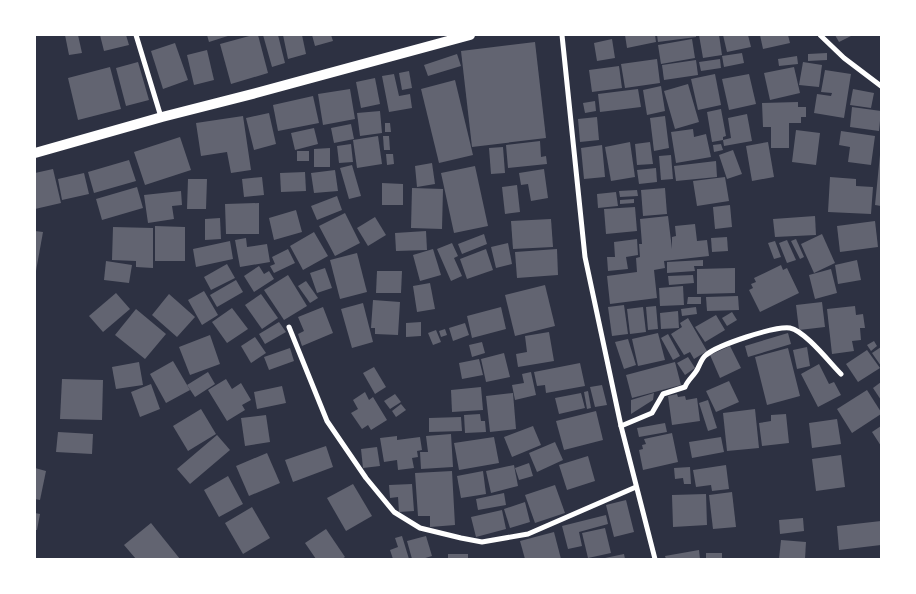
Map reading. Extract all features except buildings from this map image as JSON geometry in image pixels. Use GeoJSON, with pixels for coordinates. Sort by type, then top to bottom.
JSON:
{"type":"FeatureCollection","features":[{"type":"Feature","properties":{"kind":"main road"},"geometry":{"type":"LineString","coordinates":[[35,153],[470,35]]}},
{"type":"Feature","properties":{"kind":"street"},"geometry":{"type":"LineString","coordinates":[[136,35],[162,117]]}},
{"type":"Feature","properties":{"kind":"street"},"geometry":{"type":"LineString","coordinates":[[562,35],[584,258],[621,426],[655,559]]}},
{"type":"Feature","properties":{"kind":"street"},"geometry":{"type":"LineString","coordinates":[[820,35],[844,58],[881,86]]}},
{"type":"Feature","properties":{"kind":"street"},"geometry":{"type":"LineString","coordinates":[[289,327],[327,421],[366,478],[394,512],[420,528],[482,542],[528,534],[636,487]]}},
{"type":"Feature","properties":{"kind":"street"},"geometry":{"type":"LineString","coordinates":[[621,426],[652,413],[663,394],[685,387],[688,380],[697,371],[704,356],[724,344],[771,330],[790,328],[805,336],[841,374]]}}]}
